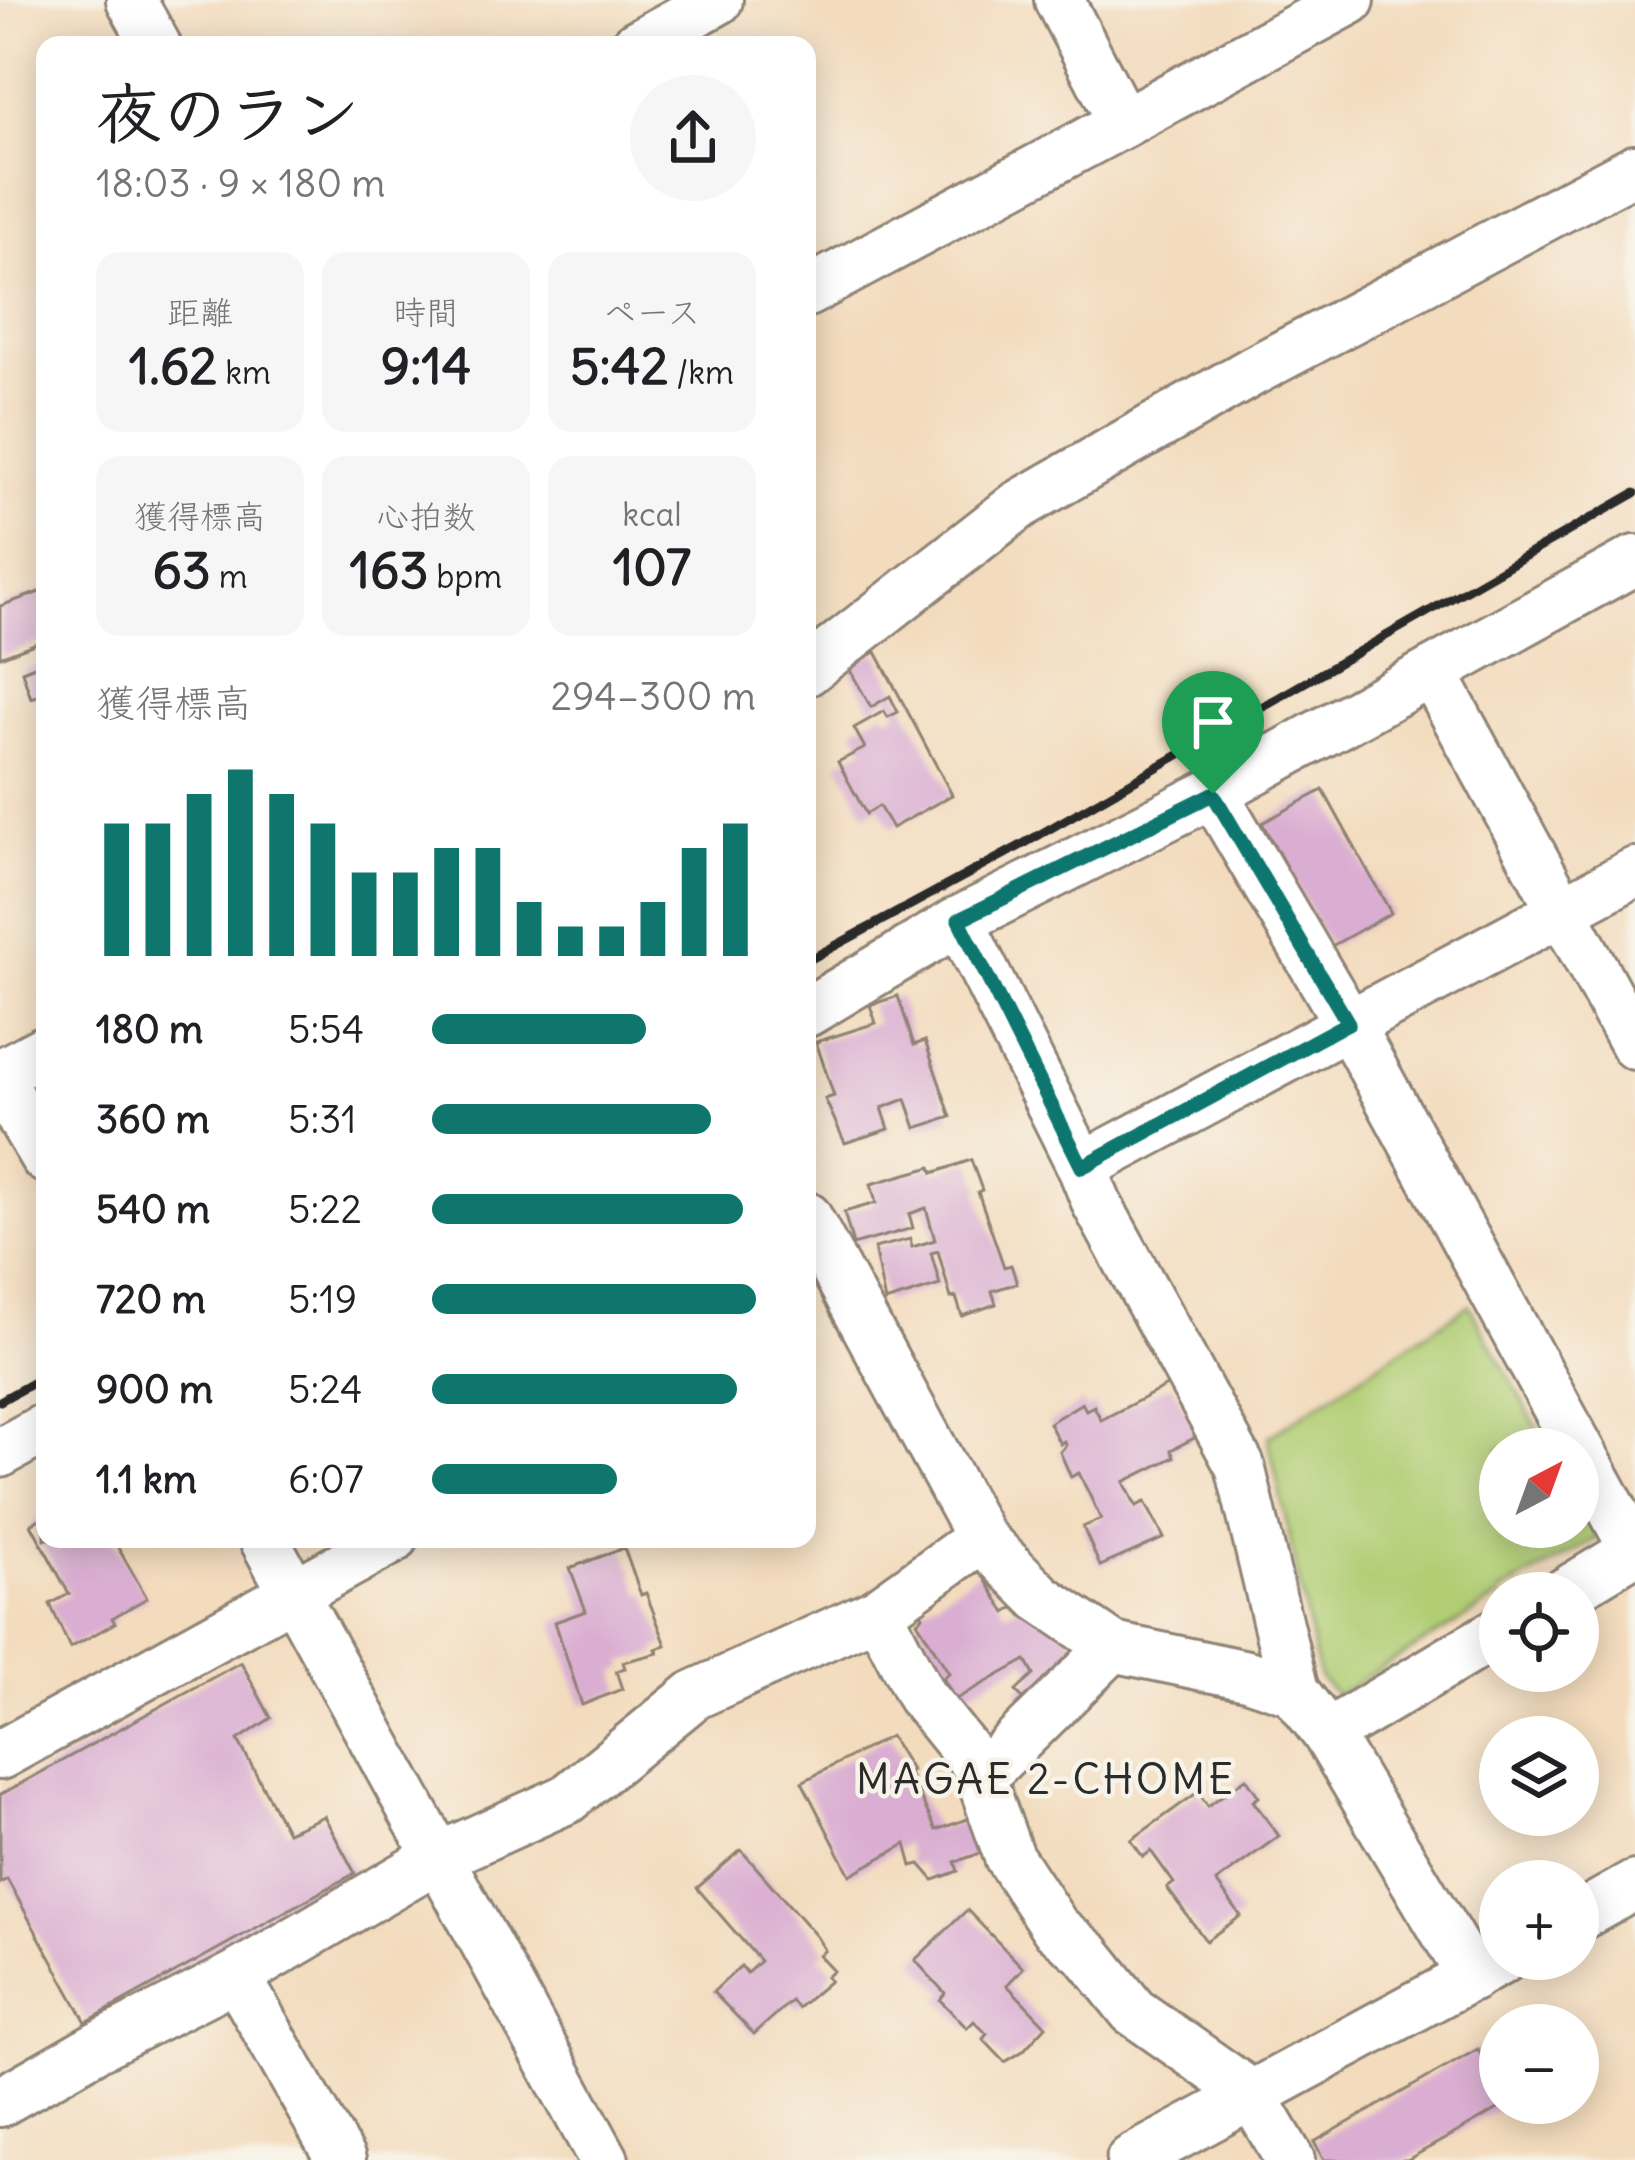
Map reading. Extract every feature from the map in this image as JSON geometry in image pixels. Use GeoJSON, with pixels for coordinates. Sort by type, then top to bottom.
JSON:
{"type":"FeatureCollection","features":[{"type":"Feature","properties":{"kind":"street"},"geometry":{"type":"LineString","coordinates":[[131,0],[151,36]]}},
{"type":"Feature","properties":{"kind":"street"},"geometry":{"type":"LineString","coordinates":[[652,36],[718,0]]}},
{"type":"Feature","properties":{"kind":"street"},"geometry":{"type":"LineString","coordinates":[[1059,0],[1124,123]]}},
{"type":"Feature","properties":{"kind":"street"},"geometry":{"type":"LineString","coordinates":[[816,287],[1350,0]]}},
{"type":"Feature","properties":{"kind":"street"},"geometry":{"type":"LineString","coordinates":[[816,663],[1019,505],[1253,371],[1635,169]]}},
{"type":"Feature","properties":{"kind":"street"},"geometry":{"type":"LineString","coordinates":[[816,1007],[959,920],[1213,794],[1635,560]]}},
{"type":"Feature","properties":{"kind":"street"},"geometry":{"type":"LineString","coordinates":[[1432,672],[1635,1046]]}},
{"type":"Feature","properties":{"kind":"street"},"geometry":{"type":"LineString","coordinates":[[1213,794],[1348,1023],[1635,1551],[1599,1572]]}},
{"type":"Feature","properties":{"kind":"street"},"geometry":{"type":"LineString","coordinates":[[1082,1167],[1635,872]]}},
{"type":"Feature","properties":{"kind":"street"},"geometry":{"type":"LineString","coordinates":[[959,920],[1097,1204],[1240,1466],[1294,1691],[1479,1956]]}},
{"type":"Feature","properties":{"kind":"street"},"geometry":{"type":"LineString","coordinates":[[36,1056],[0,1078],[36,1142]]}},
{"type":"Feature","properties":{"kind":"street"},"geometry":{"type":"LineString","coordinates":[[819,1267],[982,1538],[1041,1598],[1113,1647],[1246,1675],[1294,1691]]}},
{"type":"Feature","properties":{"kind":"street"},"geometry":{"type":"LineString","coordinates":[[0,1453],[36,1433]]}},
{"type":"Feature","properties":{"kind":"street"},"geometry":{"type":"LineString","coordinates":[[0,2102],[236,1976],[437,1858],[567,1799],[694,1695],[878,1612],[982,1538]]}},
{"type":"Feature","properties":{"kind":"street"},"geometry":{"type":"LineString","coordinates":[[269,1548],[604,2160]]}},
{"type":"Feature","properties":{"kind":"street"},"geometry":{"type":"LineString","coordinates":[[0,1755],[377,1548]]}},
{"type":"Feature","properties":{"kind":"street"},"geometry":{"type":"LineString","coordinates":[[878,1612],[921,1696],[976,1764],[1009,1857],[1055,1927],[1088,1955],[1133,2011],[1252,2096],[1290,2160]]}},
{"type":"Feature","properties":{"kind":"street"},"geometry":{"type":"LineString","coordinates":[[1327,1734],[1479,1644]]}},
{"type":"Feature","properties":{"kind":"street"},"geometry":{"type":"LineString","coordinates":[[980,1777],[1113,1647]]}},
{"type":"Feature","properties":{"kind":"street"},"geometry":{"type":"LineString","coordinates":[[1599,1905],[1635,1885]]}},
{"type":"Feature","properties":{"kind":"street"},"geometry":{"type":"LineString","coordinates":[[1131,2160],[1479,1972]]}},
{"type":"Feature","properties":{"kind":"street"},"geometry":{"type":"LineString","coordinates":[[236,1976],[341,2160]]}},
{"type":"Feature","properties":{"kind":"green space"},"geometry":{"type":"Polygon","coordinates":[[[1469,1305],[1537,1428],[1479,1428],[1479,1548],[1580,1548],[1537,1572],[1479,1572],[1479,1610],[1336,1695],[1319,1677],[1268,1437],[1469,1305]]]}},
{"type":"Feature","properties":{"kind":"building"},"geometry":{"type":"Polygon","coordinates":[[[36,593],[36,643],[0,657],[0,606],[36,593]]]}},
{"type":"Feature","properties":{"kind":"building"},"geometry":{"type":"Polygon","coordinates":[[[876,652],[952,795],[892,828],[879,806],[866,814],[838,762],[865,748],[854,728],[884,711],[888,717],[898,712],[890,696],[871,707],[848,667],[876,652]]]}},
{"type":"Feature","properties":{"kind":"building"},"geometry":{"type":"Polygon","coordinates":[[[36,666],[36,696],[31,698],[22,671],[36,666]]]}},
{"type":"Feature","properties":{"kind":"building"},"geometry":{"type":"Polygon","coordinates":[[[1323,790],[1391,913],[1330,947],[1262,823],[1323,790]]]}},
{"type":"Feature","properties":{"kind":"building"},"geometry":{"type":"Polygon","coordinates":[[[898,996],[914,1045],[925,1041],[951,1117],[916,1128],[906,1099],[882,1108],[889,1129],[845,1143],[825,1099],[834,1096],[816,1042],[876,1023],[870,1005],[898,996]]]}},
{"type":"Feature","properties":{"kind":"building"},"geometry":{"type":"Polygon","coordinates":[[[971,1160],[1004,1267],[1011,1265],[1017,1283],[992,1291],[996,1304],[962,1316],[956,1297],[951,1298],[938,1251],[931,1253],[940,1285],[885,1302],[874,1248],[910,1239],[912,1247],[935,1240],[926,1208],[909,1214],[913,1228],[853,1245],[844,1212],[876,1203],[871,1184],[931,1167],[933,1173],[971,1160]]]}},
{"type":"Feature","properties":{"kind":"building"},"geometry":{"type":"Polygon","coordinates":[[[1173,1386],[1198,1436],[1171,1450],[1174,1457],[1124,1482],[1136,1506],[1145,1502],[1164,1538],[1100,1566],[1083,1527],[1101,1519],[1079,1473],[1071,1477],[1060,1452],[1066,1445],[1064,1441],[1060,1444],[1049,1423],[1082,1403],[1086,1410],[1094,1406],[1101,1420],[1173,1386]]]}},
{"type":"Feature","properties":{"kind":"building"},"geometry":{"type":"Polygon","coordinates":[[[44,1548],[118,1548],[147,1598],[70,1648],[50,1604],[69,1594],[44,1548]]]}},
{"type":"Feature","properties":{"kind":"building"},"geometry":{"type":"Polygon","coordinates":[[[624,1548],[666,1645],[656,1649],[658,1653],[623,1662],[625,1668],[616,1671],[622,1689],[582,1705],[555,1622],[586,1611],[570,1568],[624,1548]]]}},
{"type":"Feature","properties":{"kind":"building"},"geometry":{"type":"Polygon","coordinates":[[[980,1571],[1006,1613],[1027,1599],[1086,1650],[1030,1706],[1016,1691],[1034,1675],[1026,1660],[945,1704],[940,1696],[950,1690],[943,1678],[949,1673],[917,1621],[923,1616],[920,1610],[980,1571]]]}},
{"type":"Feature","properties":{"kind":"building"},"geometry":{"type":"Polygon","coordinates":[[[241,1662],[271,1718],[238,1740],[287,1832],[324,1816],[355,1873],[86,2022],[7,1879],[0,1883],[0,1795],[241,1662]]]}},
{"type":"Feature","properties":{"kind":"building"},"geometry":{"type":"Polygon","coordinates":[[[890,1736],[911,1770],[936,1830],[982,1814],[992,1849],[955,1862],[958,1871],[934,1880],[920,1864],[912,1866],[906,1844],[850,1875],[802,1782],[890,1736]]]}},
{"type":"Feature","properties":{"kind":"building"},"geometry":{"type":"Polygon","coordinates":[[[1246,1778],[1259,1797],[1253,1801],[1279,1836],[1216,1882],[1241,1916],[1206,1941],[1167,1888],[1174,1883],[1151,1851],[1143,1857],[1131,1840],[1198,1792],[1208,1806],[1246,1778]]]}},
{"type":"Feature","properties":{"kind":"building"},"geometry":{"type":"Polygon","coordinates":[[[741,1850],[816,1936],[825,1950],[819,1956],[833,1971],[826,1977],[830,1981],[798,2008],[791,2001],[754,2034],[713,1992],[741,1966],[747,1973],[760,1961],[697,1888],[741,1850]]]}},
{"type":"Feature","properties":{"kind":"building"},"geometry":{"type":"Polygon","coordinates":[[[967,1910],[1023,1968],[1007,1985],[1046,2026],[1023,2051],[1005,2062],[983,2039],[987,2034],[974,2021],[967,2028],[940,2000],[945,1993],[915,1960],[967,1910]]]}},
{"type":"Feature","properties":{"kind":"building"},"geometry":{"type":"Polygon","coordinates":[[[1479,2051],[1479,2120],[1407,2160],[1324,2160],[1314,2142],[1479,2051]]]}},
{"type":"Feature","properties":{"kind":"railway"},"geometry":{"type":"LineString","coordinates":[[816,956],[1018,847],[1635,493]]}},
{"type":"Feature","properties":{"kind":"railway"},"geometry":{"type":"LineString","coordinates":[[0,1401],[36,1381]]}},
{"type":"Feature","properties":{"kind":"district","name":"MAGAE 2-CHOME"},"geometry":{"type":"Point","coordinates":[1046,1779]}},
{"type":"Feature","properties":{"kind":"route"},"geometry":{"type":"LineString","coordinates":[[1213,794],[1348,1023],[1082,1167],[959,920],[1213,794]]}}]}
